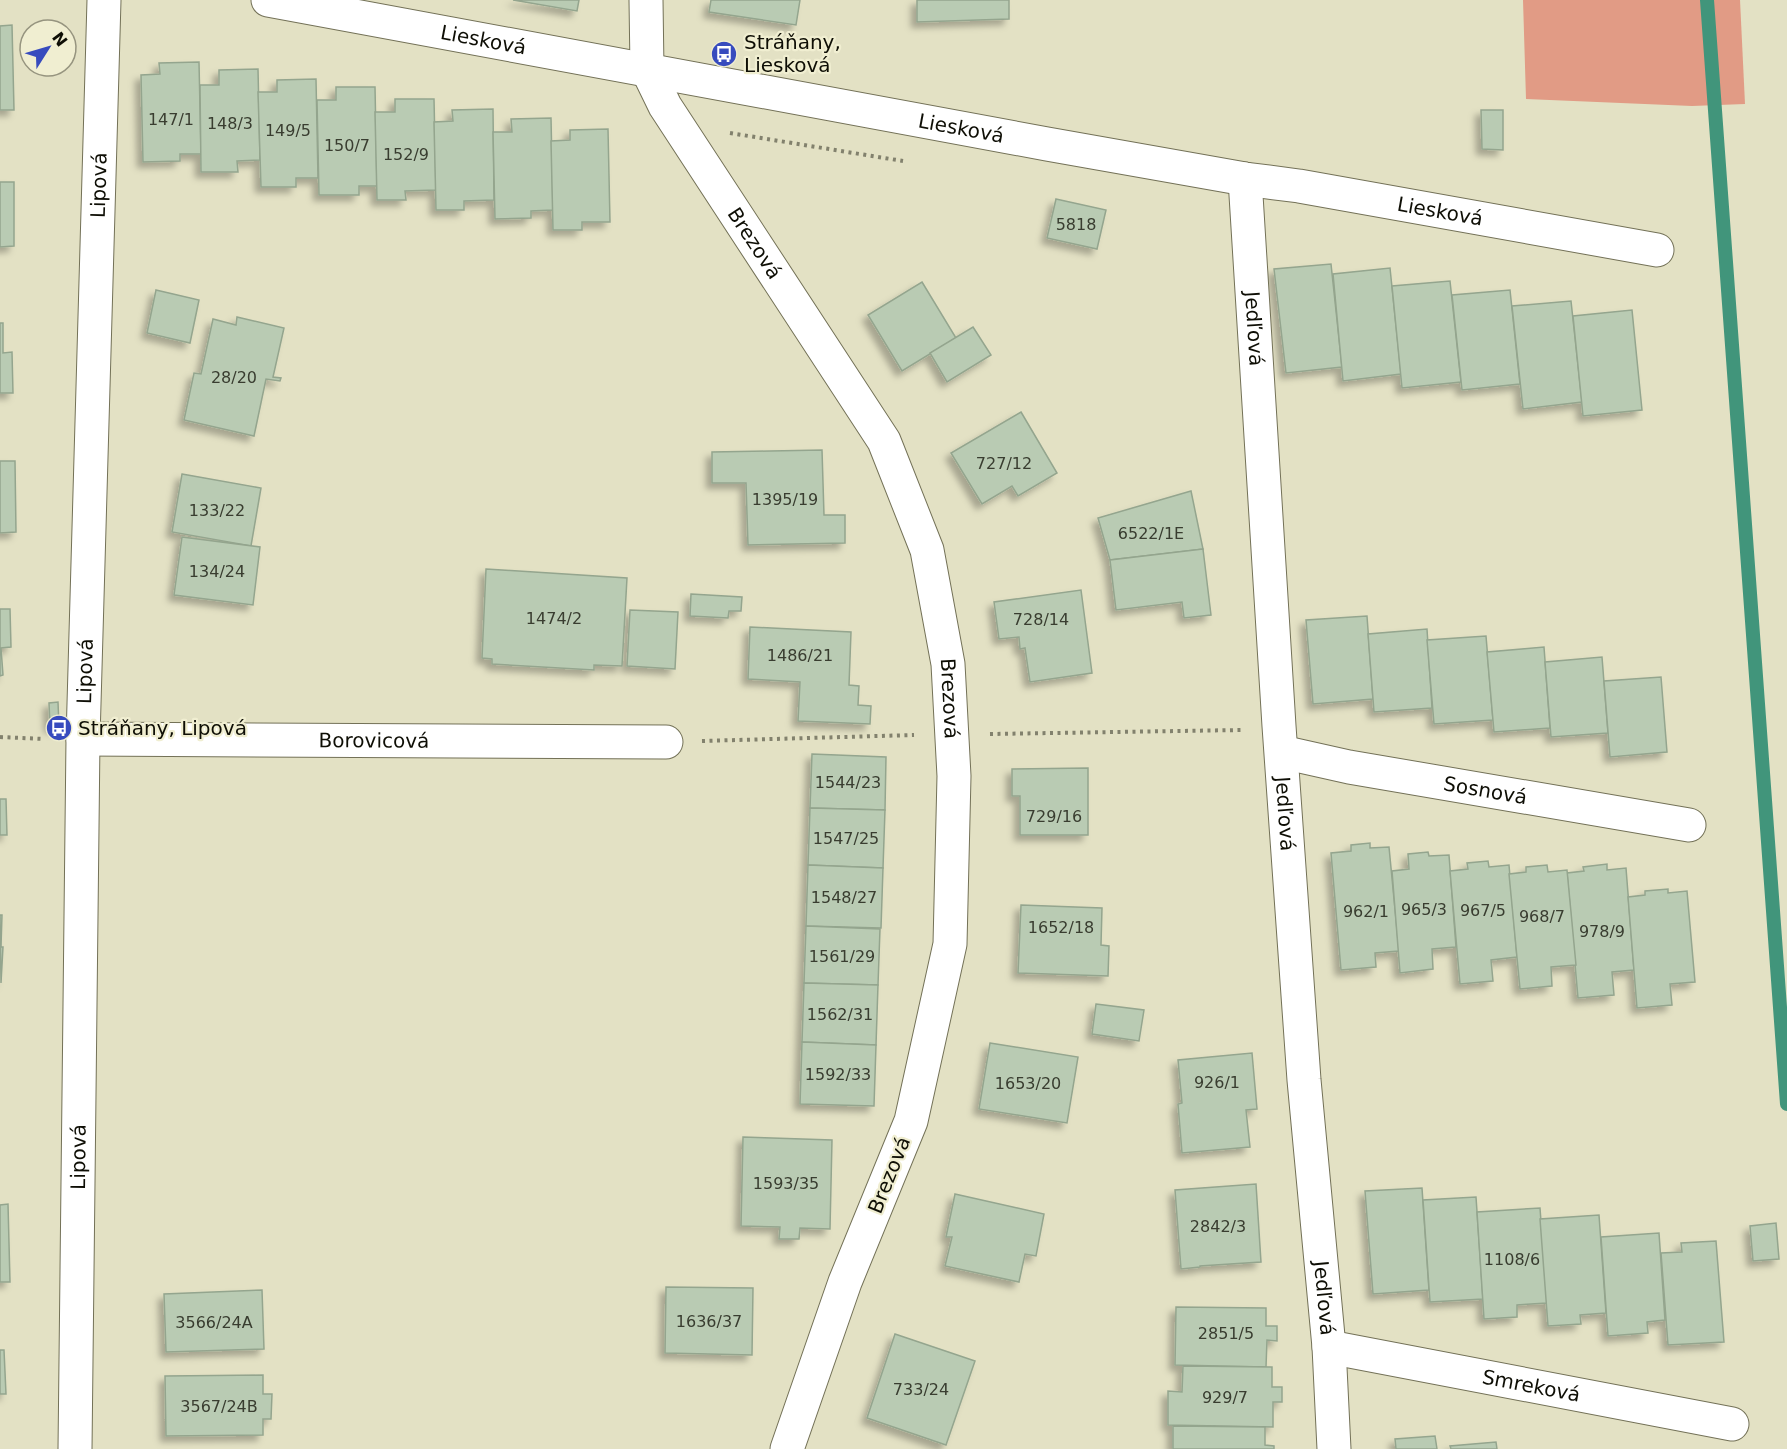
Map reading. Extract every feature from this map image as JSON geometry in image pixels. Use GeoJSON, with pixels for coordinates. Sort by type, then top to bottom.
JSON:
{"type":"FeatureCollection","features":[{"type":"Feature","properties":{"kind":"street","name":"Lipová"},"geometry":{"type":"LineString","coordinates":[[75,1449],[83,739],[104,0]]}},
{"type":"Feature","properties":{"kind":"street","name":"Liesková"},"geometry":{"type":"LineString","coordinates":[[268,0],[1047,144],[1657,250]]}},
{"type":"Feature","properties":{"kind":"street","name":"Brezová"},"geometry":{"type":"LineString","coordinates":[[646,0],[647,69],[665,106],[884,441],[927,550],[948,664],[954,776],[950,944],[910,1121],[845,1282],[787,1449]]}},
{"type":"Feature","properties":{"kind":"street","name":"Jedľová"},"geometry":{"type":"LineString","coordinates":[[1245,179],[1304,1080],[1329,1347],[1334,1449]]}},
{"type":"Feature","properties":{"kind":"street","name":"Borovicová"},"geometry":{"type":"LineString","coordinates":[[83,739],[666,742]]}},
{"type":"Feature","properties":{"kind":"street","name":"Sosnová"},"geometry":{"type":"LineString","coordinates":[[1282,752],[1349,767],[1689,825]]}},
{"type":"Feature","properties":{"kind":"street","name":"Smreková"},"geometry":{"type":"LineString","coordinates":[[1329,1347],[1732,1424]]}},
{"type":"Feature","properties":{"kind":"path"},"geometry":{"type":"LineString","coordinates":[[666,742],[1244,729]]}},
{"type":"Feature","properties":{"kind":"shaded area"},"geometry":{"type":"Polygon","coordinates":[[[1523,0],[1740,0],[1745,104],[1692,106],[1526,99],[1523,0]]]}},
{"type":"Feature","properties":{"kind":"building"},"geometry":{"type":"Polygon","coordinates":[[[513,0],[579,0],[577,11],[513,0]]]}},
{"type":"Feature","properties":{"kind":"building"},"geometry":{"type":"Polygon","coordinates":[[[711,0],[800,0],[796,25],[709,12],[711,0]]]}},
{"type":"Feature","properties":{"kind":"building"},"geometry":{"type":"Polygon","coordinates":[[[917,0],[1009,0],[1009,19],[917,22],[917,0]]]}},
{"type":"Feature","properties":{"kind":"building"},"geometry":{"type":"Polygon","coordinates":[[[12,25],[14,110],[0,110],[0,26],[12,25]]]}},
{"type":"Feature","properties":{"kind":"building"},"geometry":{"type":"Polygon","coordinates":[[[199,62],[201,154],[180,154],[180,161],[143,162],[141,75],[160,74],[159,63],[199,62]]]}},
{"type":"Feature","properties":{"kind":"building"},"geometry":{"type":"Polygon","coordinates":[[[258,69],[260,160],[237,161],[238,172],[201,172],[200,85],[219,85],[219,70],[258,69]]]}},
{"type":"Feature","properties":{"kind":"building"},"geometry":{"type":"Polygon","coordinates":[[[316,79],[318,178],[296,178],[296,187],[261,187],[258,92],[277,92],[277,80],[316,79]]]}},
{"type":"Feature","properties":{"kind":"building"},"geometry":{"type":"Polygon","coordinates":[[[336,87],[375,87],[377,186],[359,186],[359,195],[319,195],[317,100],[336,100],[336,87]]]}},
{"type":"Feature","properties":{"kind":"building"},"geometry":{"type":"Polygon","coordinates":[[[395,99],[434,99],[436,190],[405,191],[406,200],[377,200],[375,112],[395,112],[395,99]]]}},
{"type":"Feature","properties":{"kind":"building"},"geometry":{"type":"Polygon","coordinates":[[[493,109],[494,200],[464,201],[464,210],[436,210],[434,122],[453,121],[452,110],[493,109]]]}},
{"type":"Feature","properties":{"kind":"building"},"geometry":{"type":"Polygon","coordinates":[[[1481,110],[1503,110],[1503,150],[1482,149],[1481,110]]]}},
{"type":"Feature","properties":{"kind":"building"},"geometry":{"type":"Polygon","coordinates":[[[551,118],[553,210],[531,211],[531,218],[495,219],[493,132],[512,132],[511,119],[551,118]]]}},
{"type":"Feature","properties":{"kind":"building"},"geometry":{"type":"Polygon","coordinates":[[[608,129],[610,222],[582,222],[582,230],[553,230],[551,141],[570,140],[570,130],[608,129]]]}},
{"type":"Feature","properties":{"kind":"building"},"geometry":{"type":"Polygon","coordinates":[[[0,182],[14,182],[14,246],[0,247],[0,182]]]}},
{"type":"Feature","properties":{"kind":"building"},"geometry":{"type":"Polygon","coordinates":[[[1056,199],[1106,210],[1097,249],[1047,238],[1056,199]]]}},
{"type":"Feature","properties":{"kind":"building"},"geometry":{"type":"Polygon","coordinates":[[[1331,264],[1342,367],[1286,373],[1274,269],[1331,264]]]}},
{"type":"Feature","properties":{"kind":"building"},"geometry":{"type":"Polygon","coordinates":[[[1390,268],[1401,374],[1343,381],[1333,274],[1390,268]]]}},
{"type":"Feature","properties":{"kind":"building"},"geometry":{"type":"Polygon","coordinates":[[[1450,281],[1461,382],[1402,388],[1392,286],[1450,281]]]}},
{"type":"Feature","properties":{"kind":"building"},"geometry":{"type":"Polygon","coordinates":[[[922,282],[956,338],[902,371],[868,315],[922,282]]]}},
{"type":"Feature","properties":{"kind":"building"},"geometry":{"type":"Polygon","coordinates":[[[156,290],[199,300],[190,343],[147,333],[156,290]]]}},
{"type":"Feature","properties":{"kind":"building"},"geometry":{"type":"Polygon","coordinates":[[[1510,290],[1520,384],[1462,390],[1452,295],[1510,290]]]}},
{"type":"Feature","properties":{"kind":"building"},"geometry":{"type":"Polygon","coordinates":[[[1571,301],[1582,402],[1523,409],[1512,306],[1571,301]]]}},
{"type":"Feature","properties":{"kind":"building"},"geometry":{"type":"Polygon","coordinates":[[[1632,310],[1642,410],[1583,416],[1573,316],[1632,310]]]}},
{"type":"Feature","properties":{"kind":"building"},"geometry":{"type":"Polygon","coordinates":[[[237,317],[284,328],[273,377],[281,378],[280,381],[266,379],[254,436],[184,420],[194,373],[201,374],[213,319],[236,325],[237,317]]]}},
{"type":"Feature","properties":{"kind":"building"},"geometry":{"type":"Polygon","coordinates":[[[0,323],[3,323],[3,353],[12,352],[13,393],[0,393],[0,323]]]}},
{"type":"Feature","properties":{"kind":"building"},"geometry":{"type":"Polygon","coordinates":[[[973,327],[991,355],[947,382],[930,353],[973,327]]]}},
{"type":"Feature","properties":{"kind":"building"},"geometry":{"type":"Polygon","coordinates":[[[1021,412],[1057,473],[1018,496],[1012,486],[982,504],[951,453],[1021,412]]]}},
{"type":"Feature","properties":{"kind":"building"},"geometry":{"type":"Polygon","coordinates":[[[822,450],[824,515],[845,515],[845,543],[748,545],[746,483],[712,483],[712,452],[822,450]]]}},
{"type":"Feature","properties":{"kind":"building"},"geometry":{"type":"Polygon","coordinates":[[[0,461],[15,461],[16,532],[0,533],[0,461]]]}},
{"type":"Feature","properties":{"kind":"building"},"geometry":{"type":"Polygon","coordinates":[[[182,474],[261,488],[251,546],[172,532],[182,474]]]}},
{"type":"Feature","properties":{"kind":"building"},"geometry":{"type":"Polygon","coordinates":[[[1191,491],[1203,549],[1110,560],[1098,518],[1191,491]]]}},
{"type":"Feature","properties":{"kind":"building"},"geometry":{"type":"Polygon","coordinates":[[[182,537],[260,547],[253,605],[174,595],[182,537]]]}},
{"type":"Feature","properties":{"kind":"building"},"geometry":{"type":"Polygon","coordinates":[[[1203,549],[1211,615],[1184,618],[1182,602],[1116,610],[1110,560],[1203,549]]]}},
{"type":"Feature","properties":{"kind":"building"},"geometry":{"type":"Polygon","coordinates":[[[486,569],[627,578],[622,666],[594,665],[594,670],[492,664],[492,659],[482,658],[486,569]]]}},
{"type":"Feature","properties":{"kind":"building"},"geometry":{"type":"Polygon","coordinates":[[[1081,590],[1092,673],[1030,682],[1025,648],[1020,649],[1019,637],[999,639],[994,602],[1081,590]]]}},
{"type":"Feature","properties":{"kind":"building"},"geometry":{"type":"Polygon","coordinates":[[[691,594],[742,597],[741,611],[729,611],[728,618],[690,616],[691,594]]]}},
{"type":"Feature","properties":{"kind":"building"},"geometry":{"type":"Polygon","coordinates":[[[0,609],[10,609],[11,647],[1,648],[3,675],[0,676],[0,609]]]}},
{"type":"Feature","properties":{"kind":"building"},"geometry":{"type":"Polygon","coordinates":[[[630,610],[678,612],[675,669],[627,666],[630,610]]]}},
{"type":"Feature","properties":{"kind":"building"},"geometry":{"type":"Polygon","coordinates":[[[1367,616],[1373,699],[1313,704],[1306,620],[1367,616]]]}},
{"type":"Feature","properties":{"kind":"building"},"geometry":{"type":"Polygon","coordinates":[[[750,627],[851,632],[849,685],[859,686],[858,705],[871,706],[870,724],[798,721],[800,682],[748,679],[750,627]]]}},
{"type":"Feature","properties":{"kind":"building"},"geometry":{"type":"Polygon","coordinates":[[[1427,629],[1432,708],[1374,712],[1368,634],[1427,629]]]}},
{"type":"Feature","properties":{"kind":"building"},"geometry":{"type":"Polygon","coordinates":[[[1486,636],[1493,720],[1434,724],[1427,640],[1486,636]]]}},
{"type":"Feature","properties":{"kind":"building"},"geometry":{"type":"Polygon","coordinates":[[[1544,647],[1550,728],[1494,732],[1487,652],[1544,647]]]}},
{"type":"Feature","properties":{"kind":"building"},"geometry":{"type":"Polygon","coordinates":[[[1602,657],[1608,733],[1551,737],[1545,662],[1602,657]]]}},
{"type":"Feature","properties":{"kind":"building"},"geometry":{"type":"Polygon","coordinates":[[[1661,677],[1667,752],[1610,757],[1604,681],[1661,677]]]}},
{"type":"Feature","properties":{"kind":"building"},"geometry":{"type":"Polygon","coordinates":[[[58,702],[59,727],[50,727],[49,703],[58,702]]]}},
{"type":"Feature","properties":{"kind":"building"},"geometry":{"type":"Polygon","coordinates":[[[812,754],[886,757],[885,810],[810,808],[812,754]]]}},
{"type":"Feature","properties":{"kind":"building"},"geometry":{"type":"Polygon","coordinates":[[[1088,768],[1088,835],[1020,835],[1020,796],[1012,796],[1012,769],[1088,768]]]}},
{"type":"Feature","properties":{"kind":"building"},"geometry":{"type":"Polygon","coordinates":[[[0,799],[6,799],[7,835],[0,835],[0,799]]]}},
{"type":"Feature","properties":{"kind":"building"},"geometry":{"type":"Polygon","coordinates":[[[810,808],[885,810],[883,868],[808,865],[810,808]]]}},
{"type":"Feature","properties":{"kind":"building"},"geometry":{"type":"Polygon","coordinates":[[[1370,843],[1370,848],[1389,847],[1399,951],[1375,953],[1376,967],[1341,970],[1331,853],[1351,851],[1351,845],[1370,843]]]}},
{"type":"Feature","properties":{"kind":"building"},"geometry":{"type":"Polygon","coordinates":[[[1428,852],[1429,856],[1449,855],[1456,947],[1432,949],[1433,969],[1400,973],[1392,871],[1409,869],[1408,854],[1428,852]]]}},
{"type":"Feature","properties":{"kind":"building"},"geometry":{"type":"Polygon","coordinates":[[[1488,861],[1489,867],[1509,865],[1517,957],[1491,960],[1493,981],[1460,984],[1450,871],[1468,869],[1467,863],[1488,861]]]}},
{"type":"Feature","properties":{"kind":"building"},"geometry":{"type":"Polygon","coordinates":[[[1607,864],[1607,870],[1626,868],[1634,970],[1612,972],[1614,995],[1578,998],[1567,873],[1584,871],[1583,867],[1607,864]]]}},
{"type":"Feature","properties":{"kind":"building"},"geometry":{"type":"Polygon","coordinates":[[[808,865],[883,868],[881,928],[806,926],[808,865]]]}},
{"type":"Feature","properties":{"kind":"building"},"geometry":{"type":"Polygon","coordinates":[[[1547,865],[1548,872],[1567,870],[1576,965],[1551,967],[1552,986],[1520,989],[1509,874],[1526,872],[1526,867],[1547,865]]]}},
{"type":"Feature","properties":{"kind":"building"},"geometry":{"type":"Polygon","coordinates":[[[1668,889],[1668,893],[1687,891],[1695,982],[1670,984],[1672,1005],[1637,1008],[1628,897],[1645,895],[1645,891],[1668,889]]]}},
{"type":"Feature","properties":{"kind":"building"},"geometry":{"type":"Polygon","coordinates":[[[1021,905],[1102,908],[1101,945],[1109,946],[1108,976],[1018,973],[1021,905]]]}},
{"type":"Feature","properties":{"kind":"building"},"geometry":{"type":"Polygon","coordinates":[[[0,915],[2,915],[1,947],[3,947],[1,983],[0,915]]]}},
{"type":"Feature","properties":{"kind":"building"},"geometry":{"type":"Polygon","coordinates":[[[806,926],[880,929],[878,985],[804,983],[806,926]]]}},
{"type":"Feature","properties":{"kind":"building"},"geometry":{"type":"Polygon","coordinates":[[[804,983],[878,985],[876,1045],[802,1042],[804,983]]]}},
{"type":"Feature","properties":{"kind":"building"},"geometry":{"type":"Polygon","coordinates":[[[1096,1004],[1144,1010],[1139,1041],[1092,1034],[1096,1004]]]}},
{"type":"Feature","properties":{"kind":"building"},"geometry":{"type":"Polygon","coordinates":[[[802,1042],[876,1045],[874,1106],[800,1104],[802,1042]]]}},
{"type":"Feature","properties":{"kind":"building"},"geometry":{"type":"Polygon","coordinates":[[[990,1043],[1078,1057],[1067,1123],[979,1109],[990,1043]]]}},
{"type":"Feature","properties":{"kind":"building"},"geometry":{"type":"Polygon","coordinates":[[[1252,1053],[1257,1109],[1246,1110],[1250,1147],[1182,1153],[1178,1104],[1182,1103],[1178,1060],[1252,1053]]]}},
{"type":"Feature","properties":{"kind":"building"},"geometry":{"type":"Polygon","coordinates":[[[743,1137],[832,1140],[830,1229],[800,1228],[799,1239],[779,1239],[780,1227],[741,1226],[743,1137]]]}},
{"type":"Feature","properties":{"kind":"building"},"geometry":{"type":"Polygon","coordinates":[[[1256,1184],[1261,1262],[1181,1269],[1175,1190],[1256,1184]]]}},
{"type":"Feature","properties":{"kind":"building"},"geometry":{"type":"Polygon","coordinates":[[[1422,1188],[1429,1290],[1373,1294],[1365,1191],[1422,1188]]]}},
{"type":"Feature","properties":{"kind":"building"},"geometry":{"type":"Polygon","coordinates":[[[955,1194],[1044,1214],[1036,1256],[1025,1254],[1019,1282],[945,1266],[952,1237],[946,1237],[955,1194]]]}},
{"type":"Feature","properties":{"kind":"building"},"geometry":{"type":"Polygon","coordinates":[[[1476,1197],[1483,1299],[1430,1302],[1423,1200],[1476,1197]]]}},
{"type":"Feature","properties":{"kind":"building"},"geometry":{"type":"Polygon","coordinates":[[[8,1204],[10,1282],[0,1282],[0,1205],[8,1204]]]}},
{"type":"Feature","properties":{"kind":"building"},"geometry":{"type":"Polygon","coordinates":[[[1540,1208],[1547,1303],[1517,1305],[1517,1317],[1484,1319],[1477,1212],[1540,1208]]]}},
{"type":"Feature","properties":{"kind":"building"},"geometry":{"type":"Polygon","coordinates":[[[1599,1215],[1606,1313],[1580,1315],[1581,1324],[1548,1326],[1540,1219],[1599,1215]]]}},
{"type":"Feature","properties":{"kind":"building"},"geometry":{"type":"Polygon","coordinates":[[[1776,1223],[1779,1259],[1753,1261],[1750,1226],[1776,1223]]]}},
{"type":"Feature","properties":{"kind":"building"},"geometry":{"type":"Polygon","coordinates":[[[1659,1233],[1665,1320],[1647,1322],[1648,1333],[1608,1336],[1601,1237],[1659,1233]]]}},
{"type":"Feature","properties":{"kind":"building"},"geometry":{"type":"Polygon","coordinates":[[[1716,1241],[1724,1342],[1668,1345],[1661,1253],[1682,1252],[1681,1243],[1716,1241]]]}},
{"type":"Feature","properties":{"kind":"building"},"geometry":{"type":"Polygon","coordinates":[[[666,1287],[753,1288],[752,1355],[665,1353],[666,1287]]]}},
{"type":"Feature","properties":{"kind":"building"},"geometry":{"type":"Polygon","coordinates":[[[262,1290],[264,1349],[166,1352],[164,1294],[262,1290]]]}},
{"type":"Feature","properties":{"kind":"building"},"geometry":{"type":"Polygon","coordinates":[[[1176,1307],[1266,1308],[1266,1326],[1277,1326],[1277,1341],[1267,1340],[1266,1367],[1175,1365],[1176,1307]]]}},
{"type":"Feature","properties":{"kind":"building"},"geometry":{"type":"Polygon","coordinates":[[[895,1334],[975,1361],[946,1445],[867,1418],[895,1334]]]}},
{"type":"Feature","properties":{"kind":"building"},"geometry":{"type":"Polygon","coordinates":[[[0,1350],[4,1350],[6,1394],[0,1394],[0,1350]]]}},
{"type":"Feature","properties":{"kind":"building"},"geometry":{"type":"Polygon","coordinates":[[[1183,1366],[1272,1367],[1272,1387],[1282,1387],[1282,1402],[1273,1402],[1273,1427],[1168,1425],[1168,1391],[1182,1392],[1183,1366]]]}},
{"type":"Feature","properties":{"kind":"building"},"geometry":{"type":"Polygon","coordinates":[[[263,1375],[263,1394],[272,1394],[271,1419],[263,1419],[263,1435],[166,1436],[165,1376],[263,1375]]]}},
{"type":"Feature","properties":{"kind":"building"},"geometry":{"type":"Polygon","coordinates":[[[1173,1426],[1265,1427],[1265,1445],[1274,1446],[1274,1449],[1173,1449],[1173,1426]]]}},
{"type":"Feature","properties":{"kind":"building"},"geometry":{"type":"Polygon","coordinates":[[[1435,1436],[1437,1449],[1396,1449],[1395,1439],[1435,1436]]]}},
{"type":"Feature","properties":{"kind":"building"},"geometry":{"type":"Polygon","coordinates":[[[1496,1442],[1497,1449],[1451,1449],[1450,1446],[1496,1442]]]}},
{"type":"Feature","properties":{"kind":"waterway"},"geometry":{"type":"LineString","coordinates":[[1707,0],[1787,1104]]}},
{"type":"Feature","properties":{"kind":"place","name":"Stráňany, Liesková"},"geometry":{"type":"Point","coordinates":[724,54]}},
{"type":"Feature","properties":{"kind":"place","name":"Stráňany, Lipová"},"geometry":{"type":"Point","coordinates":[59,728]}}]}
